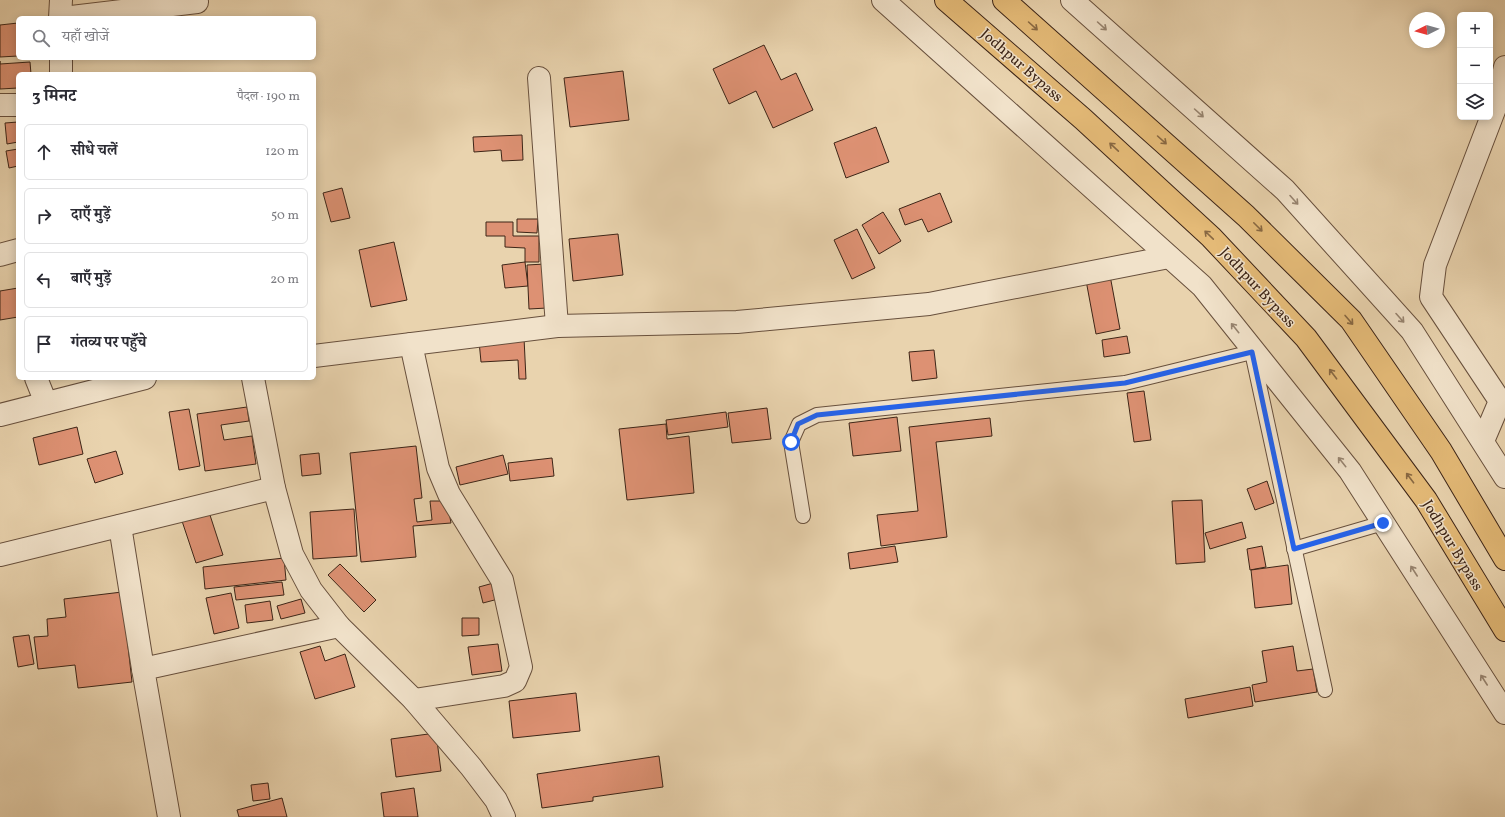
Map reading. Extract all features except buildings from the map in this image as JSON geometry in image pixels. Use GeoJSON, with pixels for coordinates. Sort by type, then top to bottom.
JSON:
{"type":"FeatureCollection","features":[{"type":"Feature","properties":{"kind":"highway","name":"Jodhpur Bypass"},"geometry":{"type":"LineString","coordinates":[[946,0],[1083,119],[1211,237],[1306,338],[1426,500],[1505,630]]}},
{"type":"Feature","properties":{"kind":"highway"},"geometry":{"type":"LineString","coordinates":[[1004,0],[1246,216],[1351,320],[1441,451],[1505,559]]}},
{"type":"Feature","properties":{"kind":"street"},"geometry":{"type":"LineString","coordinates":[[60,16],[61,0]]}},
{"type":"Feature","properties":{"kind":"street"},"geometry":{"type":"LineString","coordinates":[[883,0],[1202,286],[1350,471],[1505,713]]}},
{"type":"Feature","properties":{"kind":"street"},"geometry":{"type":"LineString","coordinates":[[1072,0],[1285,190],[1412,331],[1505,477]]}},
{"type":"Feature","properties":{"kind":"street"},"geometry":{"type":"LineString","coordinates":[[80,16],[197,2]]}},
{"type":"Feature","properties":{"kind":"street"},"geometry":{"type":"LineString","coordinates":[[61,60],[61,72]]}},
{"type":"Feature","properties":{"kind":"street"},"geometry":{"type":"LineString","coordinates":[[1482,442],[1500,400],[1431,297],[1435,265],[1495,108],[1505,67]]}},
{"type":"Feature","properties":{"kind":"street"},"geometry":{"type":"LineString","coordinates":[[540,78],[557,326]]}},
{"type":"Feature","properties":{"kind":"street"},"geometry":{"type":"LineString","coordinates":[[0,105],[16,105]]}},
{"type":"Feature","properties":{"kind":"street"},"geometry":{"type":"LineString","coordinates":[[0,255],[16,251]]}},
{"type":"Feature","properties":{"kind":"street"},"geometry":{"type":"LineString","coordinates":[[316,356],[557,326],[737,322],[929,304],[1169,257]]}},
{"type":"Feature","properties":{"kind":"street"},"geometry":{"type":"LineString","coordinates":[[411,344],[438,468],[449,494],[502,580],[521,667],[515,681],[504,686],[414,700]]}},
{"type":"Feature","properties":{"kind":"street"},"geometry":{"type":"LineString","coordinates":[[37,380],[46,404]]}},
{"type":"Feature","properties":{"kind":"street"},"geometry":{"type":"LineString","coordinates":[[0,415],[137,380]]}},
{"type":"Feature","properties":{"kind":"street"},"geometry":{"type":"LineString","coordinates":[[253,380],[274,488],[292,554],[311,590],[338,626],[414,700],[471,767],[496,800],[504,817]]}},
{"type":"Feature","properties":{"kind":"street"},"geometry":{"type":"LineString","coordinates":[[0,555],[274,488]]}},
{"type":"Feature","properties":{"kind":"street"},"geometry":{"type":"LineString","coordinates":[[120,526],[169,817]]}},
{"type":"Feature","properties":{"kind":"street"},"geometry":{"type":"LineString","coordinates":[[143,669],[338,626]]}},
{"type":"Feature","properties":{"kind":"lane"},"geometry":{"type":"LineString","coordinates":[[804,516],[791,442],[798,424],[817,415],[1125,383],[1252,352],[1324,690]]}},
{"type":"Feature","properties":{"kind":"lane"},"geometry":{"type":"LineString","coordinates":[[1294,549],[1383,523]]}},
{"type":"Feature","properties":{"kind":"route"},"geometry":{"type":"LineString","coordinates":[[791,442],[798,424],[817,415],[1125,383],[1252,352],[1294,549],[1383,523]]}}]}
